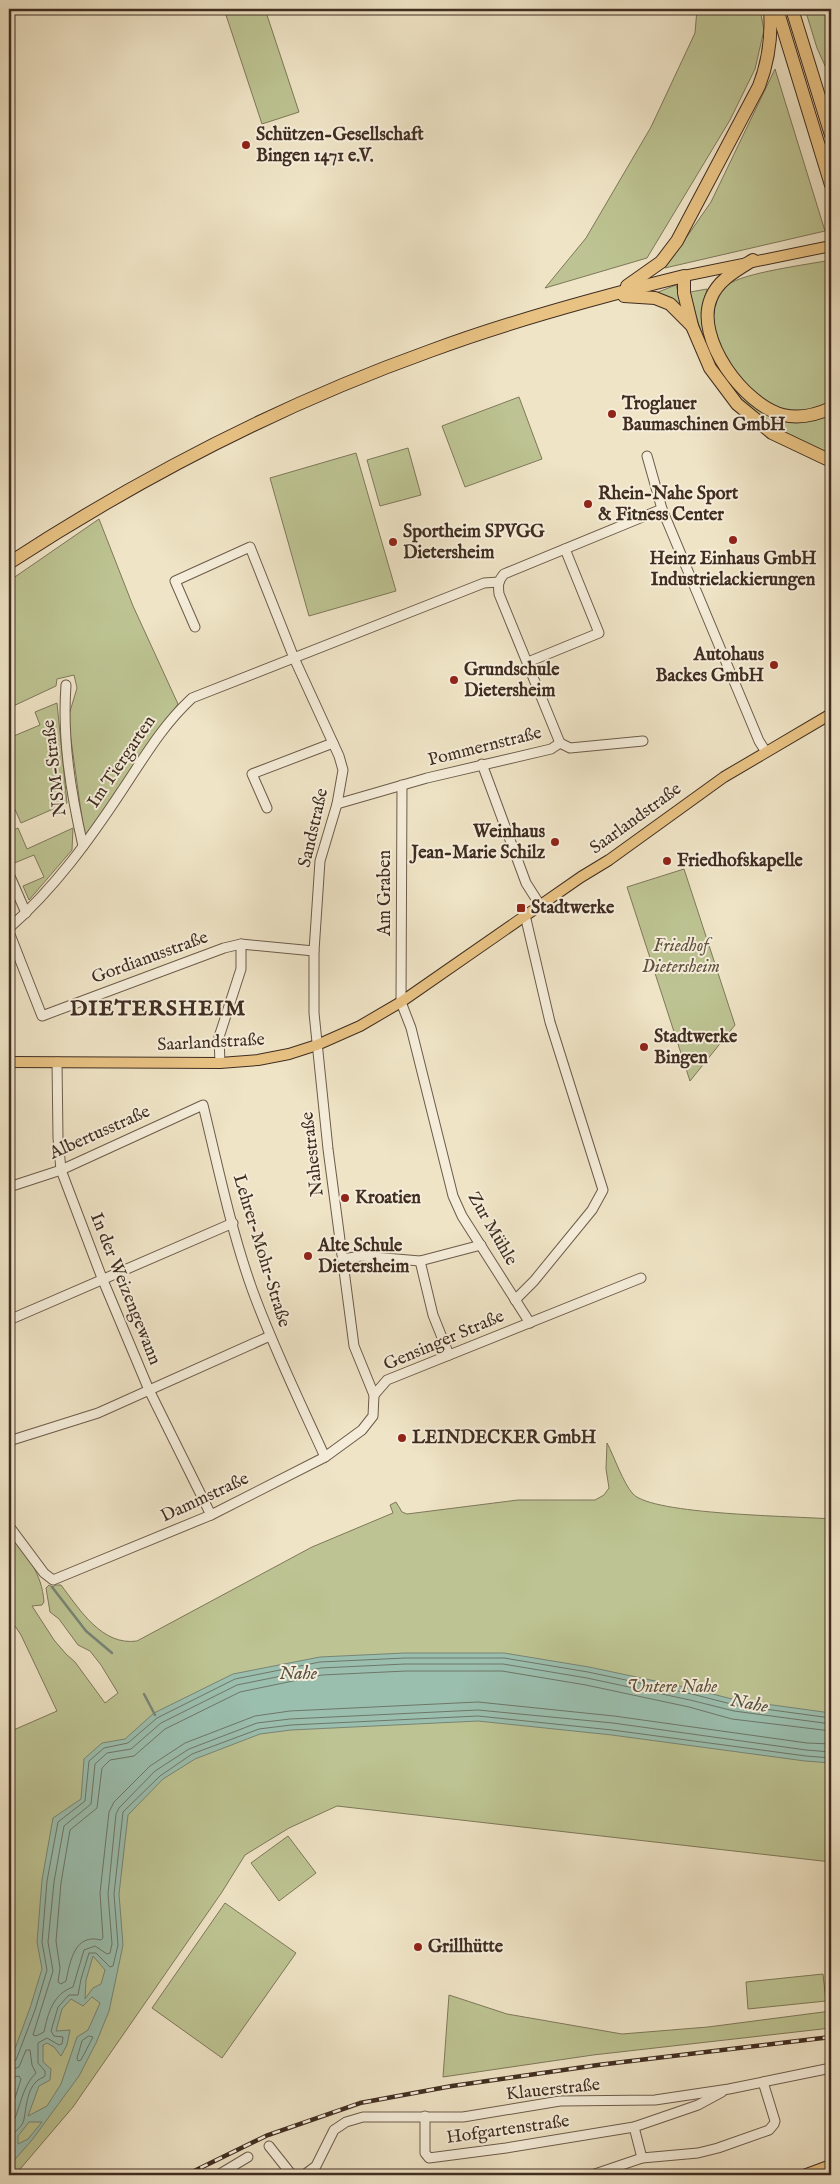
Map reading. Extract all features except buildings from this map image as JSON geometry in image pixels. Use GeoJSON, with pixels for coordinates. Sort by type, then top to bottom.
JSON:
{"type":"FeatureCollection","features":[{"type":"Feature","properties":{"kind":"highway"},"geometry":{"type":"LineString","coordinates":[[618,292],[650,272],[661,262],[682,232],[759,86],[766,68],[770,48],[772,32],[770,9]]}},
{"type":"Feature","properties":{"kind":"highway"},"geometry":{"type":"LineString","coordinates":[[777,9],[831,185]]}},
{"type":"Feature","properties":{"kind":"highway"},"geometry":{"type":"LineString","coordinates":[[792,9],[831,135]]}},
{"type":"Feature","properties":{"kind":"highway"},"geometry":{"type":"LineString","coordinates":[[753,260],[724,280],[710,299],[708,323],[712,339],[722,359],[743,390],[771,411],[784,415],[808,416],[831,408]]}},
{"type":"Feature","properties":{"kind":"highway"},"geometry":{"type":"LineString","coordinates":[[9,564],[73,522],[157,474],[293,406],[430,351],[490,330],[596,298],[684,276],[684,293],[692,326],[710,368],[738,404],[772,433],[831,461]]}},
{"type":"Feature","properties":{"kind":"highway"},"geometry":{"type":"LineString","coordinates":[[596,298],[626,296],[655,298],[670,304],[692,326]]}},
{"type":"Feature","properties":{"kind":"main road"},"geometry":{"type":"LineString","coordinates":[[684,276],[753,260],[829,246]]}},
{"type":"Feature","properties":{"kind":"main road","name":"Saarlandstraße"},"geometry":{"type":"LineString","coordinates":[[9,1062],[220,1063],[258,1060],[290,1054],[317,1045],[360,1026],[402,1002],[525,915],[610,860],[724,776],[831,714]]}},
{"type":"Feature","properties":{"kind":"main road"},"geometry":{"type":"LineString","coordinates":[[804,2175],[831,2165]]}},
{"type":"Feature","properties":{"kind":"street"},"geometry":{"type":"LineString","coordinates":[[647,456],[662,509],[759,740],[766,752]]}},
{"type":"Feature","properties":{"kind":"street"},"geometry":{"type":"LineString","coordinates":[[560,743],[499,594],[499,582],[504,574],[662,509]]}},
{"type":"Feature","properties":{"kind":"street","name":"Sandstraße"},"geometry":{"type":"LineString","coordinates":[[195,627],[175,580],[250,547],[294,658],[339,756],[343,770],[337,804],[320,861],[314,951],[314,1012],[317,1045]]}},
{"type":"Feature","properties":{"kind":"street"},"geometry":{"type":"LineString","coordinates":[[528,662],[599,633],[565,549]]}},
{"type":"Feature","properties":{"kind":"street"},"geometry":{"type":"LineString","coordinates":[[294,658],[484,583],[499,582]]}},
{"type":"Feature","properties":{"kind":"street","name":"Im Tiergarten"},"geometry":{"type":"LineString","coordinates":[[9,928],[26,914],[83,846],[171,718],[192,698],[294,658]]}},
{"type":"Feature","properties":{"kind":"street","name":"NSM-Straße"},"geometry":{"type":"LineString","coordinates":[[66,685],[64,714],[66,746],[73,803],[83,846]]}},
{"type":"Feature","properties":{"kind":"street","name":"Pommernstraße"},"geometry":{"type":"LineString","coordinates":[[337,804],[482,764],[551,749],[560,743],[570,748],[643,741]]}},
{"type":"Feature","properties":{"kind":"street"},"geometry":{"type":"LineString","coordinates":[[267,808],[252,774],[333,743]]}},
{"type":"Feature","properties":{"kind":"street"},"geometry":{"type":"LineString","coordinates":[[482,764],[522,876],[540,905]]}},
{"type":"Feature","properties":{"kind":"street","name":"Am Graben"},"geometry":{"type":"LineString","coordinates":[[402,785],[402,1002]]}},
{"type":"Feature","properties":{"kind":"street"},"geometry":{"type":"LineString","coordinates":[[9,874],[26,914]]}},
{"type":"Feature","properties":{"kind":"street"},"geometry":{"type":"LineString","coordinates":[[515,1300],[534,1281],[592,1210],[603,1190],[550,1022],[525,915]]}},
{"type":"Feature","properties":{"kind":"street","name":"Gordianusstraße"},"geometry":{"type":"LineString","coordinates":[[9,932],[42,1016],[188,960],[241,944],[314,951]]}},
{"type":"Feature","properties":{"kind":"street"},"geometry":{"type":"LineString","coordinates":[[220,1063],[219,1037],[240,969],[241,944]]}},
{"type":"Feature","properties":{"kind":"street","name":"Zur Mühle"},"geometry":{"type":"LineString","coordinates":[[402,1002],[412,1028],[453,1196],[462,1216],[530,1322]]}},
{"type":"Feature","properties":{"kind":"street","name":"Nahestraße"},"geometry":{"type":"LineString","coordinates":[[317,1045],[354,1346],[374,1395]]}},
{"type":"Feature","properties":{"kind":"street","name":"In der Weizengewann"},"geometry":{"type":"LineString","coordinates":[[57,1062],[58,1138],[61,1170],[102,1278],[149,1390],[211,1515]]}},
{"type":"Feature","properties":{"kind":"street","name":"Albertusstraße"},"geometry":{"type":"LineString","coordinates":[[9,1187],[61,1170],[203,1105]]}},
{"type":"Feature","properties":{"kind":"street","name":"Lehrer-Mohr-Straße"},"geometry":{"type":"LineString","coordinates":[[203,1105],[233,1223],[252,1288],[270,1336],[325,1458]]}},
{"type":"Feature","properties":{"kind":"street"},"geometry":{"type":"LineString","coordinates":[[9,1320],[102,1278],[233,1223]]}},
{"type":"Feature","properties":{"kind":"street"},"geometry":{"type":"LineString","coordinates":[[343,1258],[362,1256],[420,1261],[480,1244]]}},
{"type":"Feature","properties":{"kind":"street"},"geometry":{"type":"LineString","coordinates":[[420,1261],[432,1314],[449,1355]]}},
{"type":"Feature","properties":{"kind":"street"},"geometry":{"type":"LineString","coordinates":[[530,1322],[641,1278]]}},
{"type":"Feature","properties":{"kind":"street","name":"Gensinger Straße"},"geometry":{"type":"LineString","coordinates":[[374,1395],[387,1380],[530,1322]]}},
{"type":"Feature","properties":{"kind":"street"},"geometry":{"type":"LineString","coordinates":[[9,1441],[98,1413],[270,1336]]}},
{"type":"Feature","properties":{"kind":"street","name":"Dammstraße"},"geometry":{"type":"LineString","coordinates":[[9,1526],[44,1573],[53,1580],[211,1515],[325,1458],[362,1430],[373,1416],[374,1395]]}},
{"type":"Feature","properties":{"kind":"street","name":"Klauerstraße"},"geometry":{"type":"LineString","coordinates":[[304,2175],[316,2166],[334,2130],[346,2122],[370,2116],[462,2117],[560,2102],[655,2100],[729,2089],[831,2068]]}},
{"type":"Feature","properties":{"kind":"street"},"geometry":{"type":"LineString","coordinates":[[592,2175],[642,2158],[698,2153],[718,2148],[769,2130],[775,2121],[763,2082]]}},
{"type":"Feature","properties":{"kind":"street","name":"Hofgartenstraße"},"geometry":{"type":"LineString","coordinates":[[425,2116],[425,2153],[429,2158],[634,2128],[698,2105],[729,2089]]}},
{"type":"Feature","properties":{"kind":"street"},"geometry":{"type":"LineString","coordinates":[[634,2128],[642,2158]]}},
{"type":"Feature","properties":{"kind":"street"},"geometry":{"type":"LineString","coordinates":[[269,2146],[292,2175]]}},
{"type":"Feature","properties":{"kind":"street"},"geometry":{"type":"LineString","coordinates":[[218,2175],[248,2157]]}},
{"type":"Feature","properties":{"kind":"green space"},"geometry":{"type":"Polygon","coordinates":[[[224,9],[265,9],[299,112],[262,124],[224,9]]]}},
{"type":"Feature","properties":{"kind":"green space"},"geometry":{"type":"Polygon","coordinates":[[[697,9],[760,9],[764,30],[755,69],[730,120],[647,258],[545,288],[586,238],[651,127],[695,33],[697,9]]]}},
{"type":"Feature","properties":{"kind":"green space"},"geometry":{"type":"Polygon","coordinates":[[[805,9],[831,9],[831,79],[817,48],[805,9]]]}},
{"type":"Feature","properties":{"kind":"green space"},"geometry":{"type":"Polygon","coordinates":[[[775,69],[825,231],[665,268],[711,202],[775,69]]]}},
{"type":"Feature","properties":{"kind":"green space"},"geometry":{"type":"Polygon","coordinates":[[[831,260],[831,401],[816,408],[801,411],[785,411],[769,406],[751,392],[742,381],[718,341],[713,319],[717,300],[725,288],[735,281],[761,273],[831,260]]]}},
{"type":"Feature","properties":{"kind":"green space"},"geometry":{"type":"Polygon","coordinates":[[[676,285],[683,310],[653,294],[676,285]]]}},
{"type":"Feature","properties":{"kind":"green space"},"geometry":{"type":"Polygon","coordinates":[[[707,289],[701,313],[707,341],[772,417],[831,411],[831,456],[774,429],[754,415],[735,394],[710,354],[694,308],[690,292],[707,289]]]}},
{"type":"Feature","properties":{"kind":"green space"},"geometry":{"type":"Polygon","coordinates":[[[519,397],[542,459],[465,487],[442,426],[519,397]]]}},
{"type":"Feature","properties":{"kind":"green space"},"geometry":{"type":"Polygon","coordinates":[[[408,448],[421,495],[380,506],[367,460],[408,448]]]}},
{"type":"Feature","properties":{"kind":"green space"},"geometry":{"type":"Polygon","coordinates":[[[356,453],[396,591],[309,616],[270,478],[356,453]]]}},
{"type":"Feature","properties":{"kind":"green space"},"geometry":{"type":"Polygon","coordinates":[[[99,519],[133,606],[178,704],[146,748],[85,840],[68,718],[77,688],[74,675],[57,679],[56,686],[9,708],[9,581],[99,519]]]}},
{"type":"Feature","properties":{"kind":"green space"},"geometry":{"type":"Polygon","coordinates":[[[57,703],[67,803],[21,823],[9,796],[9,738],[40,725],[35,712],[57,703]]]}},
{"type":"Feature","properties":{"kind":"green space"},"geometry":{"type":"Polygon","coordinates":[[[18,828],[27,849],[73,828],[72,850],[29,900],[23,886],[44,877],[34,855],[12,864],[9,858],[9,832],[18,828]]]}},
{"type":"Feature","properties":{"kind":"green space","name":"Friedhof Dietersheim"},"geometry":{"type":"Polygon","coordinates":[[[684,869],[735,1025],[690,1081],[627,887],[684,869]]]}},
{"type":"Feature","properties":{"kind":"green space","name":"Untere Nahe"},"geometry":{"type":"Polygon","coordinates":[[[607,1443],[629,1489],[633,1494],[646,1501],[695,1510],[831,1519],[831,1862],[337,1806],[289,1828],[245,1855],[222,1892],[73,2107],[15,2175],[9,2175],[9,1732],[57,1711],[21,1635],[9,1617],[9,1533],[27,1556],[40,1582],[44,1602],[42,1605],[32,1606],[54,1640],[75,1662],[105,1703],[118,1693],[90,1651],[78,1645],[59,1619],[50,1612],[46,1588],[49,1585],[52,1587],[61,1585],[84,1615],[103,1632],[113,1638],[124,1641],[137,1641],[312,1547],[393,1513],[390,1505],[396,1502],[402,1512],[407,1514],[518,1500],[595,1500],[604,1495],[609,1488],[606,1469],[607,1443]]]}},
{"type":"Feature","properties":{"kind":"green space"},"geometry":{"type":"Polygon","coordinates":[[[288,1836],[316,1873],[279,1901],[251,1863],[288,1836]]]}},
{"type":"Feature","properties":{"kind":"green space"},"geometry":{"type":"Polygon","coordinates":[[[225,1903],[296,1953],[222,2058],[152,2008],[225,1903]]]}},
{"type":"Feature","properties":{"kind":"green space"},"geometry":{"type":"Polygon","coordinates":[[[823,1974],[826,2001],[748,2009],[746,1982],[823,1974]]]}},
{"type":"Feature","properties":{"kind":"green space"},"geometry":{"type":"Polygon","coordinates":[[[449,1995],[507,2014],[622,2034],[708,2027],[831,2011],[831,2028],[593,2055],[443,2077],[449,1995]]]}},
{"type":"Feature","properties":{"kind":"water","name":"Nahe"},"geometry":{"type":"Polygon","coordinates":[[[405,1653],[504,1653],[589,1667],[736,1700],[831,1713],[831,1763],[612,1735],[478,1721],[291,1730],[260,1734],[195,1759],[163,1779],[128,1815],[119,1894],[123,1945],[109,2011],[96,2043],[79,2076],[32,2140],[9,2166],[9,2065],[42,1969],[37,1942],[42,1880],[53,1818],[81,1799],[84,1759],[102,1743],[125,1739],[154,1713],[233,1674],[320,1657],[405,1653]],[[93,1956],[86,1980],[85,1999],[93,1988],[101,1984],[105,1970],[93,1956]],[[92,1997],[83,2006],[71,1999],[62,2009],[56,2031],[70,2030],[67,2045],[61,2056],[54,2047],[47,2043],[43,2045],[43,2062],[51,2069],[50,2080],[39,2086],[28,2116],[47,2106],[61,2084],[77,2037],[88,2030],[100,2003],[92,1997]],[[29,2122],[18,2136],[18,2144],[28,2139],[42,2122],[29,2122]]]}},
{"type":"Feature","properties":{"kind":"waterway"},"geometry":{"type":"LineString","coordinates":[[52,1587],[86,1631],[112,1653]]}},
{"type":"Feature","properties":{"kind":"waterway"},"geometry":{"type":"LineString","coordinates":[[144,1694],[155,1715]]}},
{"type":"Feature","properties":{"kind":"railway"},"geometry":{"type":"LineString","coordinates":[[186,2175],[268,2135],[360,2103],[452,2086],[598,2065],[831,2037]]}},
{"type":"Feature","properties":{"kind":"place","name":"Schützen-Gesellschaft Bingen 1471 e.V."},"geometry":{"type":"Point","coordinates":[246,145]}},
{"type":"Feature","properties":{"kind":"place","name":"Troglauer Baumaschinen GmbH"},"geometry":{"type":"Point","coordinates":[612,414]}},
{"type":"Feature","properties":{"kind":"place","name":"Rhein-Nahe Sport & Fitness Center"},"geometry":{"type":"Point","coordinates":[588,504]}},
{"type":"Feature","properties":{"kind":"place","name":"Heinz Einhaus GmbH Industrielackierungen"},"geometry":{"type":"Point","coordinates":[733,540]}},
{"type":"Feature","properties":{"kind":"place","name":"Sportheim SPVGG Dietersheim"},"geometry":{"type":"Point","coordinates":[393,542]}},
{"type":"Feature","properties":{"kind":"place","name":"Autohaus Backes GmbH"},"geometry":{"type":"Point","coordinates":[774,665]}},
{"type":"Feature","properties":{"kind":"place","name":"Grundschule Dietersheim"},"geometry":{"type":"Point","coordinates":[454,680]}},
{"type":"Feature","properties":{"kind":"place","name":"Weinhaus Jean-Marie Schilz"},"geometry":{"type":"Point","coordinates":[555,842]}},
{"type":"Feature","properties":{"kind":"place","name":"Friedhofskapelle"},"geometry":{"type":"Point","coordinates":[667,861]}},
{"type":"Feature","properties":{"kind":"place","name":"Stadtwerke"},"geometry":{"type":"Point","coordinates":[521,908]}},
{"type":"Feature","properties":{"kind":"place","name":"Stadtwerke Bingen"},"geometry":{"type":"Point","coordinates":[644,1047]}},
{"type":"Feature","properties":{"kind":"place","name":"Kroatien"},"geometry":{"type":"Point","coordinates":[345,1198]}},
{"type":"Feature","properties":{"kind":"place","name":"Alte Schule Dietersheim"},"geometry":{"type":"Point","coordinates":[308,1256]}},
{"type":"Feature","properties":{"kind":"place","name":"LEINDECKER GmbH"},"geometry":{"type":"Point","coordinates":[402,1438]}},
{"type":"Feature","properties":{"kind":"place","name":"Grillhütte"},"geometry":{"type":"Point","coordinates":[418,1947]}},
{"type":"Feature","properties":{"kind":"district","name":"DIETERSHEIM"},"geometry":{"type":"Point","coordinates":[158,1009]}}]}
